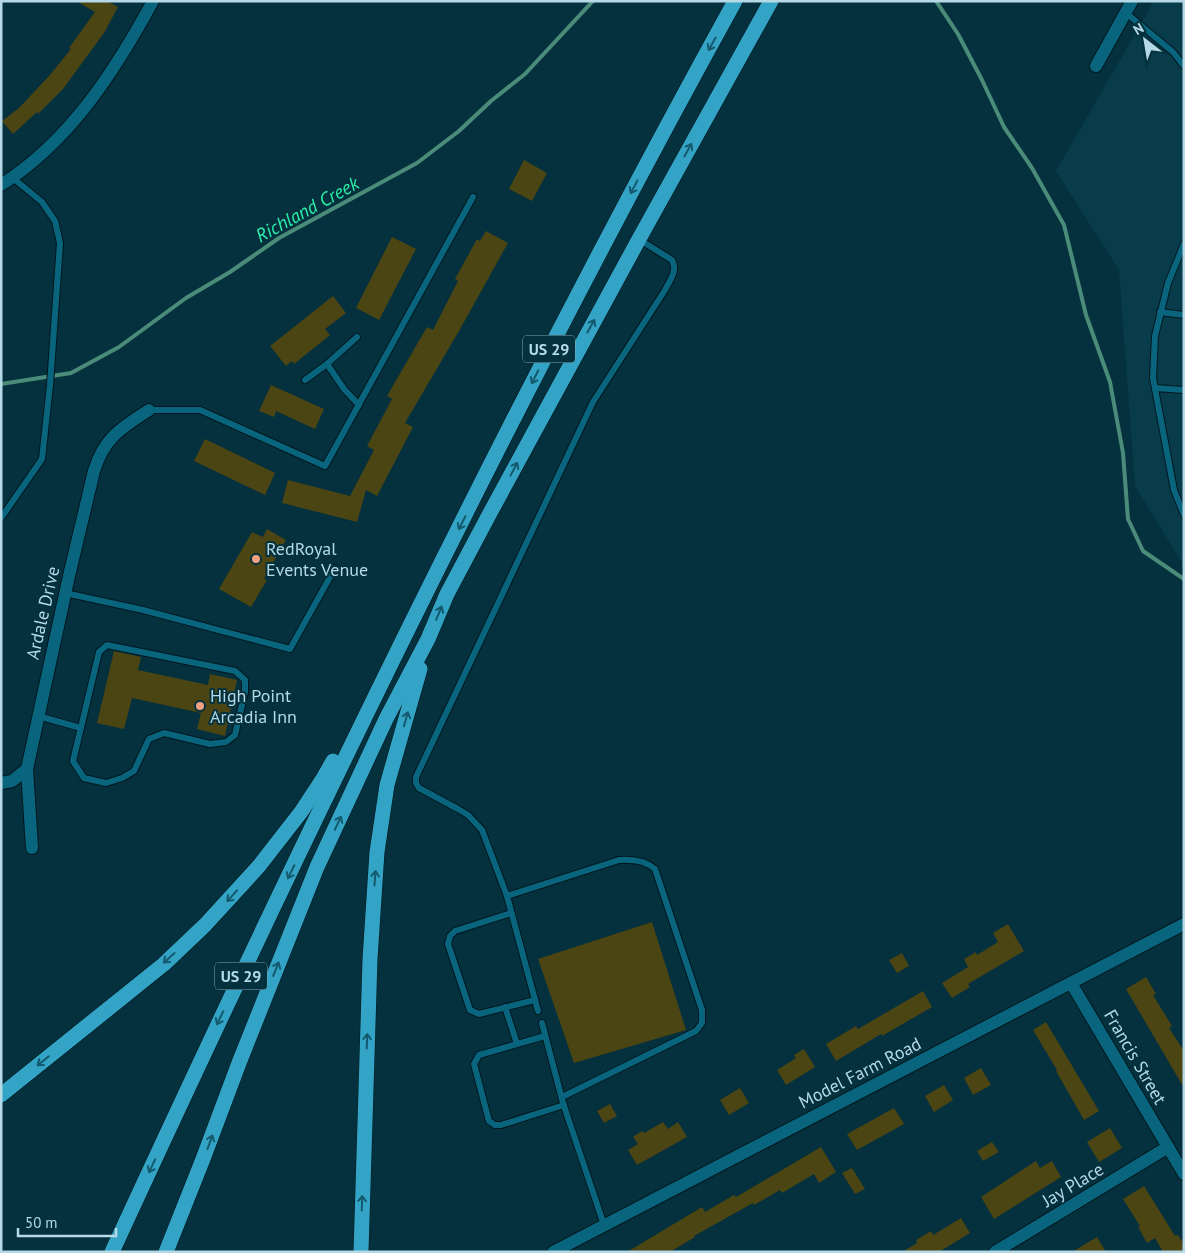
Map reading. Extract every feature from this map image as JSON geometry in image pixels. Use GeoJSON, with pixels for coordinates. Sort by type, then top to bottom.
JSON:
{"type":"FeatureCollection","features":[{"type":"Feature","properties":{"kind":"highway","name":"US 29"},"geometry":{"type":"LineString","coordinates":[[112,1252],[203,1054],[372,702],[585,278],[735,1]]}},
{"type":"Feature","properties":{"kind":"highway","name":"US 29"},"geometry":{"type":"LineString","coordinates":[[166,1252],[317,867],[386,719],[428,639],[456,578],[639,239],[771,1]]}},
{"type":"Feature","properties":{"kind":"highway"},"geometry":{"type":"LineString","coordinates":[[361,1252],[370,959],[377,852],[388,785],[428,639]]}},
{"type":"Feature","properties":{"kind":"highway"},"geometry":{"type":"LineString","coordinates":[[1,1095],[164,964],[205,925],[259,866],[301,812],[324,778],[346,735],[372,702]]}},
{"type":"Feature","properties":{"kind":"street"},"geometry":{"type":"LineString","coordinates":[[1,186],[42,153],[73,123],[107,78],[132,40],[153,1]]}},
{"type":"Feature","properties":{"kind":"street"},"geometry":{"type":"LineString","coordinates":[[1096,66],[1132,1]]}},
{"type":"Feature","properties":{"kind":"street","name":"Ardale Drive"},"geometry":{"type":"LineString","coordinates":[[32,848],[27,769],[65,593],[98,459],[107,442],[116,432],[149,410]]}},
{"type":"Feature","properties":{"kind":"street"},"geometry":{"type":"LineString","coordinates":[[1,783],[12,781],[27,769]]}},
{"type":"Feature","properties":{"kind":"street","name":"Model Farm Road"},"geometry":{"type":"LineString","coordinates":[[553,1252],[1184,924]]}},
{"type":"Feature","properties":{"kind":"street","name":"Francis Street"},"geometry":{"type":"LineString","coordinates":[[1071,983],[1184,1174]]}},
{"type":"Feature","properties":{"kind":"street","name":"Jay Place"},"geometry":{"type":"LineString","coordinates":[[995,1252],[1168,1147]]}},
{"type":"Feature","properties":{"kind":"lane"},"geometry":{"type":"LineString","coordinates":[[1126,13],[1173,52],[1184,66]]}},
{"type":"Feature","properties":{"kind":"lane"},"geometry":{"type":"LineString","coordinates":[[1,518],[42,459],[52,362],[60,243],[55,221],[42,202],[13,178]]}},
{"type":"Feature","properties":{"kind":"lane"},"geometry":{"type":"LineString","coordinates":[[149,410],[200,410],[325,466],[473,197]]}},
{"type":"Feature","properties":{"kind":"lane"},"geometry":{"type":"LineString","coordinates":[[538,1011],[507,896],[482,830],[458,809],[419,788],[416,783],[416,777],[594,402],[674,273],[672,260],[639,239]]}},
{"type":"Feature","properties":{"kind":"lane"},"geometry":{"type":"LineString","coordinates":[[1184,244],[1168,283],[1160,312],[1155,336],[1153,378],[1174,490],[1184,515]]}},
{"type":"Feature","properties":{"kind":"lane"},"geometry":{"type":"LineString","coordinates":[[1160,312],[1184,315]]}},
{"type":"Feature","properties":{"kind":"lane"},"geometry":{"type":"LineString","coordinates":[[305,380],[327,364],[357,337]]}},
{"type":"Feature","properties":{"kind":"lane"},"geometry":{"type":"LineString","coordinates":[[327,364],[344,389],[359,404]]}},
{"type":"Feature","properties":{"kind":"lane"},"geometry":{"type":"LineString","coordinates":[[1155,388],[1184,390]]}},
{"type":"Feature","properties":{"kind":"lane"},"geometry":{"type":"LineString","coordinates":[[65,593],[152,612],[290,649],[335,568]]}},
{"type":"Feature","properties":{"kind":"lane"},"geometry":{"type":"LineString","coordinates":[[108,645],[235,671],[246,680],[235,734],[226,742],[210,744],[164,732],[149,739],[134,771],[122,778],[106,783],[84,778],[73,761],[81,728],[99,652],[108,645]]}},
{"type":"Feature","properties":{"kind":"lane"},"geometry":{"type":"LineString","coordinates":[[38,716],[81,728]]}},
{"type":"Feature","properties":{"kind":"lane"},"geometry":{"type":"LineString","coordinates":[[507,896],[619,860],[637,860],[652,866],[655,869],[702,1010],[702,1023],[696,1031],[562,1097]]}},
{"type":"Feature","properties":{"kind":"lane"},"geometry":{"type":"LineString","coordinates":[[511,913],[455,931],[448,940],[470,1010],[479,1014],[536,1000]]}},
{"type":"Feature","properties":{"kind":"lane"},"geometry":{"type":"LineString","coordinates":[[505,1007],[517,1044]]}},
{"type":"Feature","properties":{"kind":"lane"},"geometry":{"type":"LineString","coordinates":[[542,1022],[564,1105],[604,1225]]}},
{"type":"Feature","properties":{"kind":"lane"},"geometry":{"type":"LineString","coordinates":[[545,1036],[479,1055],[475,1060],[474,1064],[489,1121],[496,1125],[501,1125],[564,1105]]}},
{"type":"Feature","properties":{"kind":"shaded area"},"geometry":{"type":"Polygon","coordinates":[[[1154,1],[1184,1],[1184,566],[1135,486],[1119,270],[1056,171],[1154,1]]]}},
{"type":"Feature","properties":{"kind":"building"},"geometry":{"type":"Polygon","coordinates":[[[76,1],[107,1],[118,7],[104,33],[63,89],[38,114],[37,112],[13,134],[2,121],[19,108],[49,76],[71,49],[69,48],[95,12],[76,1]]]}},
{"type":"Feature","properties":{"kind":"building"},"geometry":{"type":"Polygon","coordinates":[[[524,160],[547,173],[532,201],[509,189],[524,160]]]}},
{"type":"Feature","properties":{"kind":"building"},"geometry":{"type":"Polygon","coordinates":[[[486,231],[508,243],[405,423],[413,427],[377,496],[366,490],[357,522],[282,503],[288,480],[350,496],[374,450],[367,446],[392,399],[387,396],[427,327],[433,330],[458,281],[455,279],[477,239],[480,241],[486,231]]]}},
{"type":"Feature","properties":{"kind":"building"},"geometry":{"type":"Polygon","coordinates":[[[392,237],[416,249],[379,320],[356,308],[392,237]]]}},
{"type":"Feature","properties":{"kind":"building"},"geometry":{"type":"Polygon","coordinates":[[[333,296],[346,313],[325,329],[330,335],[294,364],[292,361],[286,366],[270,346],[333,296]]]}},
{"type":"Feature","properties":{"kind":"building"},"geometry":{"type":"Polygon","coordinates":[[[271,385],[324,409],[315,429],[276,411],[274,417],[259,411],[271,385]]]}},
{"type":"Feature","properties":{"kind":"building"},"geometry":{"type":"Polygon","coordinates":[[[205,439],[275,473],[265,495],[194,461],[205,439]]]}},
{"type":"Feature","properties":{"kind":"building","name":"RedRoyal Events Venue"},"geometry":{"type":"Polygon","coordinates":[[[267,529],[286,540],[264,579],[267,580],[251,607],[219,589],[252,532],[263,537],[267,529]]]}},
{"type":"Feature","properties":{"kind":"building","name":"High Point Arcadia Inn"},"geometry":{"type":"Polygon","coordinates":[[[114,651],[141,657],[138,670],[208,685],[210,674],[237,680],[225,736],[197,729],[201,713],[132,698],[124,729],[97,723],[114,651]]]}},
{"type":"Feature","properties":{"kind":"building"},"geometry":{"type":"Polygon","coordinates":[[[652,922],[686,1030],[574,1063],[538,959],[652,922]]]}},
{"type":"Feature","properties":{"kind":"building"},"geometry":{"type":"Polygon","coordinates":[[[1008,924],[1024,951],[968,984],[970,987],[952,998],[942,983],[968,967],[964,959],[976,952],[977,955],[998,942],[993,933],[1008,924]]]}},
{"type":"Feature","properties":{"kind":"building"},"geometry":{"type":"Polygon","coordinates":[[[902,953],[909,966],[897,973],[889,960],[902,953]]]}},
{"type":"Feature","properties":{"kind":"building"},"geometry":{"type":"Polygon","coordinates":[[[1146,977],[1156,994],[1153,995],[1172,1026],[1169,1028],[1184,1051],[1184,1088],[1126,989],[1146,977]]]}},
{"type":"Feature","properties":{"kind":"building"},"geometry":{"type":"Polygon","coordinates":[[[923,991],[932,1007],[836,1061],[826,1044],[856,1026],[858,1029],[923,991]]]}},
{"type":"Feature","properties":{"kind":"building"},"geometry":{"type":"Polygon","coordinates":[[[1046,1022],[1099,1111],[1084,1120],[1033,1030],[1046,1022]]]}},
{"type":"Feature","properties":{"kind":"building"},"geometry":{"type":"Polygon","coordinates":[[[804,1049],[815,1067],[786,1085],[777,1070],[796,1058],[794,1055],[804,1049]]]}},
{"type":"Feature","properties":{"kind":"building"},"geometry":{"type":"Polygon","coordinates":[[[981,1068],[991,1085],[973,1095],[964,1078],[981,1068]]]}},
{"type":"Feature","properties":{"kind":"building"},"geometry":{"type":"Polygon","coordinates":[[[944,1085],[953,1100],[934,1112],[925,1096],[944,1085]]]}},
{"type":"Feature","properties":{"kind":"building"},"geometry":{"type":"Polygon","coordinates":[[[740,1088],[749,1103],[729,1115],[720,1100],[740,1088]]]}},
{"type":"Feature","properties":{"kind":"building"},"geometry":{"type":"Polygon","coordinates":[[[610,1104],[617,1116],[604,1123],[597,1111],[610,1104]]]}},
{"type":"Feature","properties":{"kind":"building"},"geometry":{"type":"Polygon","coordinates":[[[894,1108],[904,1124],[857,1150],[847,1134],[894,1108]]]}},
{"type":"Feature","properties":{"kind":"building"},"geometry":{"type":"Polygon","coordinates":[[[663,1122],[668,1129],[678,1122],[687,1137],[637,1165],[628,1150],[638,1144],[633,1137],[663,1122]]]}},
{"type":"Feature","properties":{"kind":"building"},"geometry":{"type":"Polygon","coordinates":[[[1110,1128],[1122,1148],[1099,1162],[1087,1142],[1110,1128]]]}},
{"type":"Feature","properties":{"kind":"building"},"geometry":{"type":"Polygon","coordinates":[[[992,1142],[999,1152],[983,1161],[977,1151],[992,1142]]]}},
{"type":"Feature","properties":{"kind":"building"},"geometry":{"type":"Polygon","coordinates":[[[821,1147],[836,1172],[819,1183],[814,1174],[782,1193],[780,1190],[754,1205],[753,1203],[694,1236],[670,1252],[627,1252],[702,1207],[705,1212],[734,1195],[736,1197],[821,1147]]]}},
{"type":"Feature","properties":{"kind":"building"},"geometry":{"type":"Polygon","coordinates":[[[1036,1161],[1040,1168],[1052,1161],[1061,1177],[994,1219],[981,1197],[1036,1161]]]}},
{"type":"Feature","properties":{"kind":"building"},"geometry":{"type":"Polygon","coordinates":[[[852,1168],[865,1189],[855,1194],[842,1173],[852,1168]]]}},
{"type":"Feature","properties":{"kind":"building"},"geometry":{"type":"Polygon","coordinates":[[[1144,1186],[1175,1236],[1178,1235],[1184,1244],[1184,1252],[1163,1252],[1155,1238],[1147,1243],[1138,1227],[1140,1226],[1123,1199],[1144,1186]]]}},
{"type":"Feature","properties":{"kind":"building"},"geometry":{"type":"Polygon","coordinates":[[[961,1218],[970,1233],[939,1252],[902,1252],[917,1243],[916,1240],[931,1231],[933,1235],[961,1218]]]}},
{"type":"Feature","properties":{"kind":"building"},"geometry":{"type":"Polygon","coordinates":[[[1097,1237],[1106,1252],[1072,1252],[1097,1237]]]}},
{"type":"Feature","properties":{"kind":"waterway","name":"Richland Creek"},"geometry":{"type":"LineString","coordinates":[[1,384],[71,373],[119,347],[186,298],[230,272],[279,238],[417,163],[459,131],[491,101],[525,74],[593,1]]}},
{"type":"Feature","properties":{"kind":"waterway"},"geometry":{"type":"LineString","coordinates":[[936,1],[958,34],[1004,127],[1032,168],[1064,225],[1086,315],[1110,382],[1123,453],[1128,519],[1143,551],[1184,579]]}},
{"type":"Feature","properties":{"kind":"place","name":"RedRoyal Events Venue"},"geometry":{"type":"Point","coordinates":[256,559]}},
{"type":"Feature","properties":{"kind":"place","name":"High Point Arcadia Inn"},"geometry":{"type":"Point","coordinates":[200,706]}}]}
